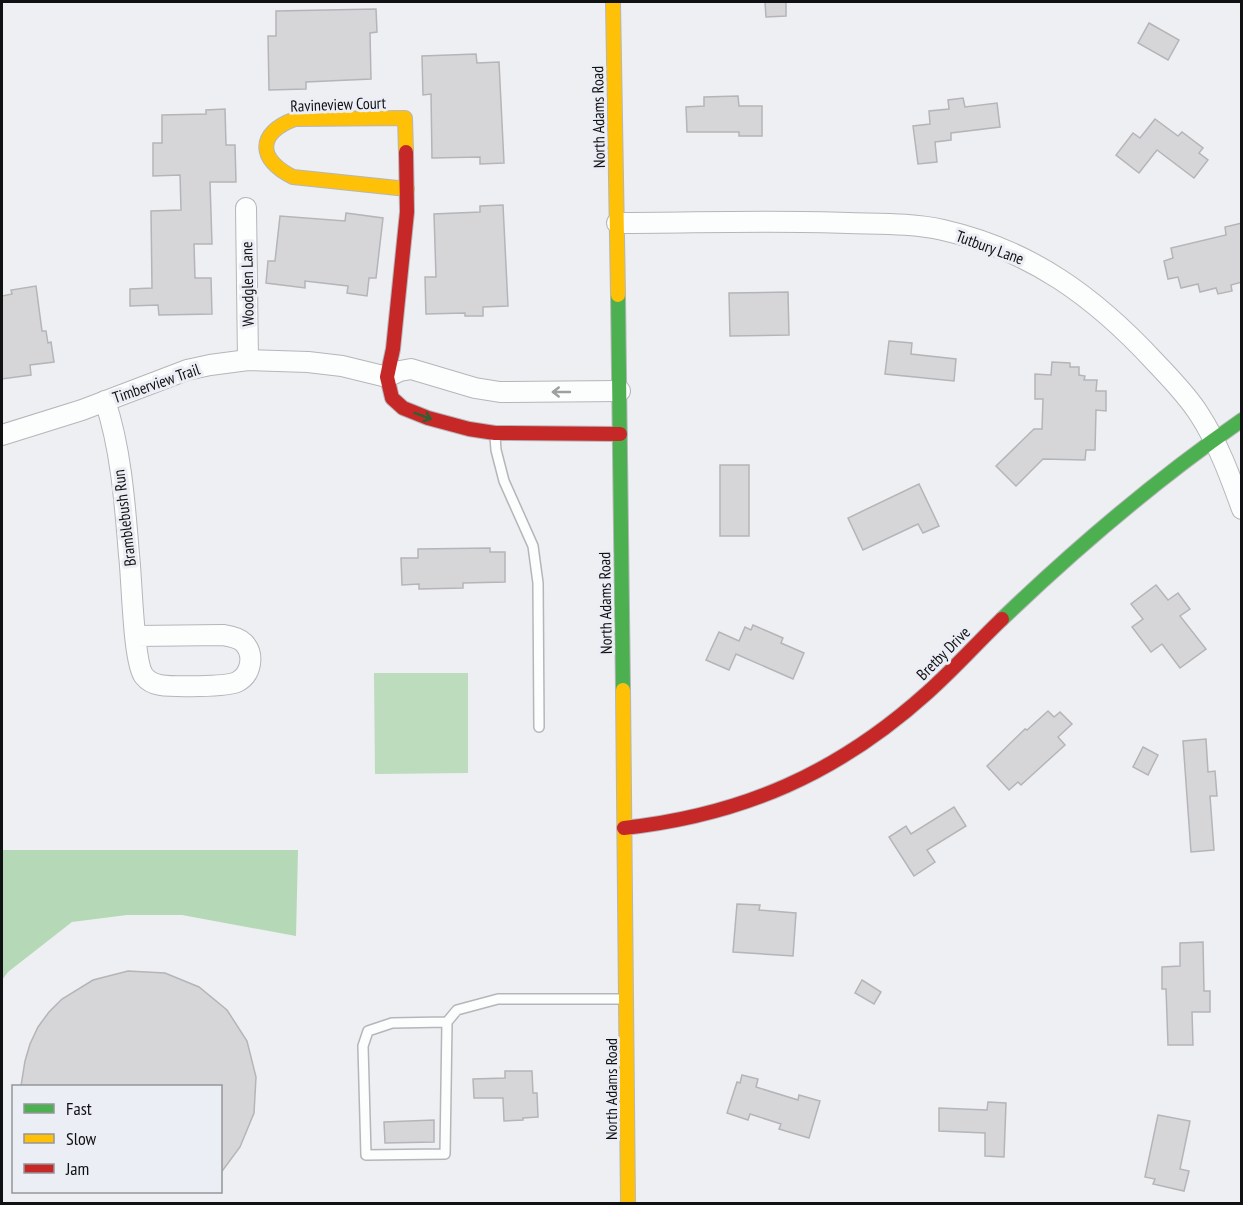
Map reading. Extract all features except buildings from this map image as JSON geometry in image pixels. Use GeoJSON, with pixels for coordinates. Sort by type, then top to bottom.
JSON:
{"type":"FeatureCollection","features":[{"type":"Feature","properties":{"kind":"street","name":"North Adams Road"},"geometry":{"type":"LineString","coordinates":[[613,2],[620,391],[628,1203]]}},
{"type":"Feature","properties":{"kind":"street","name":"Ravineview Court"},"geometry":{"type":"LineString","coordinates":[[387,377],[393,349],[407,212],[407,189],[405,118],[295,119],[280,123],[266,140],[267,155],[274,168],[292,177],[407,189]]}},
{"type":"Feature","properties":{"kind":"street","name":"Woodglen Lane"},"geometry":{"type":"LineString","coordinates":[[246,208],[248,360]]}},
{"type":"Feature","properties":{"kind":"street","name":"Tutbury Lane"},"geometry":{"type":"LineString","coordinates":[[617,224],[827,222],[905,225],[944,230],[1000,248],[1056,276],[1095,302],[1166,374],[1198,413],[1213,439],[1242,509]]}},
{"type":"Feature","properties":{"kind":"street","name":"Timberview Trail"},"geometry":{"type":"LineString","coordinates":[[2,435],[105,401],[187,370],[248,360],[309,362],[342,366],[387,377],[411,369],[475,388],[500,392],[620,391]]}},
{"type":"Feature","properties":{"kind":"street"},"geometry":{"type":"LineString","coordinates":[[387,377],[392,398],[404,408],[456,426],[495,433],[620,434]]}},
{"type":"Feature","properties":{"kind":"street","name":"Bramblebush Run"},"geometry":{"type":"LineString","coordinates":[[105,401],[115,439],[123,500],[136,636],[139,667],[145,677],[163,686],[235,683],[243,678],[250,669],[248,649],[243,642],[234,637],[223,635],[136,636]]}},
{"type":"Feature","properties":{"kind":"street","name":"Bretby Drive"},"geometry":{"type":"LineString","coordinates":[[624,828],[657,826],[691,820],[733,808],[799,782],[865,742],[926,694],[1009,612],[1067,560],[1185,460],[1242,420]]}},
{"type":"Feature","properties":{"kind":"lane"},"geometry":{"type":"LineString","coordinates":[[495,433],[496,450],[504,482],[533,546],[536,564],[539,727]]}},
{"type":"Feature","properties":{"kind":"lane"},"geometry":{"type":"LineString","coordinates":[[447,1022],[392,1023],[368,1031],[363,1046],[366,1155],[445,1154],[447,1022],[458,1010],[498,999],[627,999]]}},
{"type":"Feature","properties":{"kind":"green space"},"geometry":{"type":"Polygon","coordinates":[[[374,673],[468,673],[468,773],[375,774],[374,673]]]}},
{"type":"Feature","properties":{"kind":"green space"},"geometry":{"type":"Polygon","coordinates":[[[2,850],[298,850],[296,936],[182,915],[127,915],[72,922],[8,972],[2,980],[2,850]]]}},
{"type":"Feature","properties":{"kind":"traffic: fast"},"geometry":{"type":"LineString","coordinates":[[618,295],[623,690]]}},
{"type":"Feature","properties":{"kind":"traffic: fast"},"geometry":{"type":"LineString","coordinates":[[1002,619],[1118,515],[1242,420]]}},
{"type":"Feature","properties":{"kind":"traffic: slow"},"geometry":{"type":"LineString","coordinates":[[613,2],[618,295]]}},
{"type":"Feature","properties":{"kind":"traffic: slow"},"geometry":{"type":"LineString","coordinates":[[406,152],[405,118],[295,119],[273,132],[266,147],[273,163],[293,177],[407,189]]}},
{"type":"Feature","properties":{"kind":"traffic: slow"},"geometry":{"type":"LineString","coordinates":[[623,690],[628,1204]]}},
{"type":"Feature","properties":{"kind":"traffic: jam"},"geometry":{"type":"LineString","coordinates":[[406,152],[407,212],[393,349],[387,377],[392,398],[403,408],[428,418],[469,429],[495,433],[620,434]]}},
{"type":"Feature","properties":{"kind":"traffic: jam"},"geometry":{"type":"LineString","coordinates":[[624,828],[668,822],[749,801],[787,786],[823,767],[859,746],[893,721],[937,684],[1002,619]]}}]}
